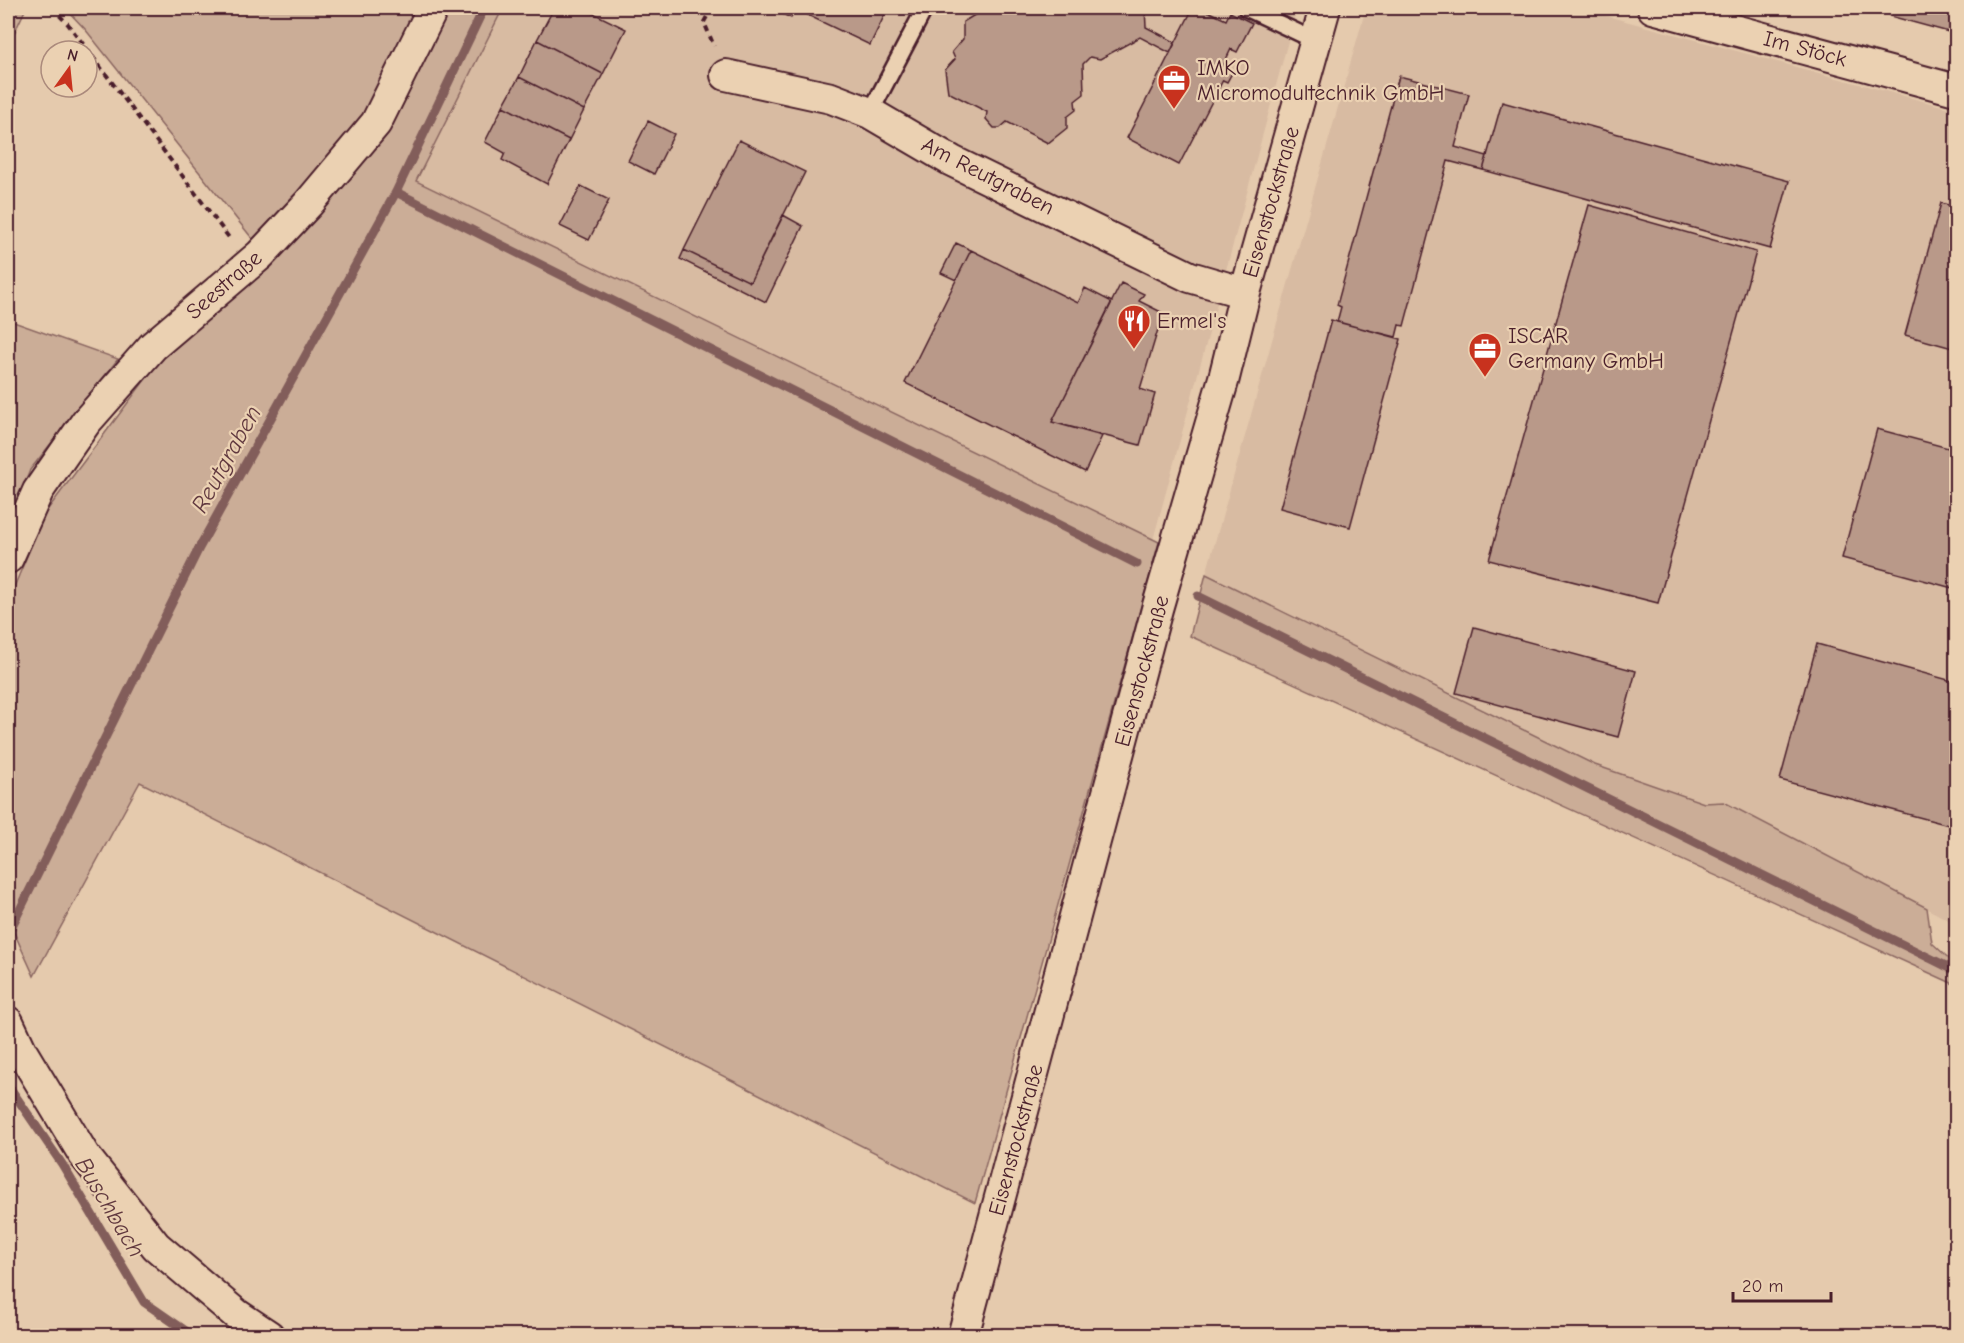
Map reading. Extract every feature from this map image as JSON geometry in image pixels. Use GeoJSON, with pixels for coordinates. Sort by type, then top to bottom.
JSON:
{"type":"FeatureCollection","features":[{"type":"Feature","properties":{"kind":"street","name":"Seestraße"},"geometry":{"type":"LineString","coordinates":[[8,558],[38,491],[86,422],[153,346],[260,255],[308,204],[376,123],[433,8]]}},
{"type":"Feature","properties":{"kind":"street","name":"Eisenstockstraße"},"geometry":{"type":"LineString","coordinates":[[963,1335],[1157,609],[1224,378],[1245,293],[1325,8]]}},
{"type":"Feature","properties":{"kind":"street","name":"Im Stöck"},"geometry":{"type":"LineString","coordinates":[[1653,8],[1956,90]]}},
{"type":"Feature","properties":{"kind":"street","name":"Am Reutgraben"},"geometry":{"type":"LineString","coordinates":[[726,75],[831,98],[870,113],[952,161],[1190,277],[1245,293]]}},
{"type":"Feature","properties":{"kind":"street"},"geometry":{"type":"LineString","coordinates":[[8,1022],[22,1052],[84,1155],[156,1246],[236,1314],[268,1335]]}},
{"type":"Feature","properties":{"kind":"lane"},"geometry":{"type":"LineString","coordinates":[[870,113],[925,8]]}},
{"type":"Feature","properties":{"kind":"lane"},"geometry":{"type":"LineString","coordinates":[[1246,8],[1316,41]]}},
{"type":"Feature","properties":{"kind":"path"},"geometry":{"type":"LineString","coordinates":[[52,8],[75,34],[249,264]]}},
{"type":"Feature","properties":{"kind":"path"},"geometry":{"type":"LineString","coordinates":[[712,8],[704,22],[726,75]]}},
{"type":"Feature","properties":{"kind":"shaded area"},"geometry":{"type":"Polygon","coordinates":[[[8,8],[26,8],[8,46],[8,8]]]}},
{"type":"Feature","properties":{"kind":"shaded area"},"geometry":{"type":"Polygon","coordinates":[[[65,8],[503,8],[416,181],[1159,542],[975,1203],[140,782],[34,976],[8,919],[8,620],[12,592],[45,513],[160,360],[271,262],[99,47],[99,39],[93,39],[65,8]]]}},
{"type":"Feature","properties":{"kind":"shaded area"},"geometry":{"type":"Polygon","coordinates":[[[503,8],[1297,8],[1153,540],[416,180],[503,8]]]}},
{"type":"Feature","properties":{"kind":"shaded area"},"geometry":{"type":"Polygon","coordinates":[[[1366,8],[1577,8],[1956,110],[1956,924],[1724,802],[1704,803],[1595,765],[1206,574],[1366,8]]]}},
{"type":"Feature","properties":{"kind":"shaded area"},"geometry":{"type":"Polygon","coordinates":[[[8,320],[118,359],[30,470],[8,527],[8,320]]]}},
{"type":"Feature","properties":{"kind":"shaded area"},"geometry":{"type":"Polygon","coordinates":[[[1206,574],[1595,765],[1704,803],[1724,802],[1927,908],[1932,943],[1956,965],[1956,985],[1190,636],[1206,574]]]}},
{"type":"Feature","properties":{"kind":"building"},"geometry":{"type":"Polygon","coordinates":[[[554,8],[583,8],[626,29],[603,74],[537,40],[554,8]]]}},
{"type":"Feature","properties":{"kind":"building"},"geometry":{"type":"Polygon","coordinates":[[[769,8],[888,8],[870,45],[795,9],[791,18],[769,8]]]}},
{"type":"Feature","properties":{"kind":"building"},"geometry":{"type":"Polygon","coordinates":[[[986,8],[1145,8],[1146,27],[1175,42],[1170,53],[1140,37],[1100,59],[1090,57],[1083,64],[1084,94],[1075,101],[1076,110],[1067,117],[1067,128],[1048,143],[1007,122],[1000,128],[994,128],[986,119],[987,112],[948,92],[945,70],[955,59],[952,52],[963,39],[963,22],[986,8]]]}},
{"type":"Feature","properties":{"kind":"building","name":"IMKO Micromodultechnik GmbH"},"geometry":{"type":"Polygon","coordinates":[[[1193,8],[1201,8],[1226,20],[1230,12],[1252,23],[1237,52],[1231,49],[1223,66],[1233,71],[1227,82],[1223,80],[1179,165],[1127,138],[1193,8]]]}},
{"type":"Feature","properties":{"kind":"building"},"geometry":{"type":"Polygon","coordinates":[[[1892,8],[1956,8],[1956,34],[1890,16],[1892,8]]]}},
{"type":"Feature","properties":{"kind":"building"},"geometry":{"type":"Polygon","coordinates":[[[537,40],[603,74],[584,110],[519,77],[537,40]]]}},
{"type":"Feature","properties":{"kind":"building"},"geometry":{"type":"Polygon","coordinates":[[[1399,76],[1469,94],[1455,147],[1487,156],[1483,170],[1448,161],[1404,326],[1399,325],[1396,337],[1337,322],[1341,307],[1337,305],[1399,76]]]}},
{"type":"Feature","properties":{"kind":"building"},"geometry":{"type":"Polygon","coordinates":[[[519,77],[584,110],[569,140],[503,106],[519,77]]]}},
{"type":"Feature","properties":{"kind":"building"},"geometry":{"type":"Polygon","coordinates":[[[1502,102],[1789,181],[1770,249],[1483,170],[1502,102]]]}},
{"type":"Feature","properties":{"kind":"building"},"geometry":{"type":"Polygon","coordinates":[[[503,106],[569,140],[547,184],[502,160],[505,153],[485,142],[503,106]]]}},
{"type":"Feature","properties":{"kind":"building"},"geometry":{"type":"Polygon","coordinates":[[[648,121],[674,134],[654,174],[628,161],[648,121]]]}},
{"type":"Feature","properties":{"kind":"building"},"geometry":{"type":"Polygon","coordinates":[[[739,140],[805,172],[750,282],[684,250],[739,140]]]}},
{"type":"Feature","properties":{"kind":"building"},"geometry":{"type":"Polygon","coordinates":[[[581,186],[609,200],[589,240],[560,226],[581,186]]]}},
{"type":"Feature","properties":{"kind":"building"},"geometry":{"type":"Polygon","coordinates":[[[1941,203],[1956,207],[1956,349],[1905,335],[1941,203]]]}},
{"type":"Feature","properties":{"kind":"building"},"geometry":{"type":"Polygon","coordinates":[[[1589,205],[1756,252],[1658,603],[1489,560],[1589,205]]]}},
{"type":"Feature","properties":{"kind":"building"},"geometry":{"type":"Polygon","coordinates":[[[783,215],[803,226],[766,302],[680,259],[684,250],[750,282],[783,215]]]}},
{"type":"Feature","properties":{"kind":"building"},"geometry":{"type":"Polygon","coordinates":[[[956,243],[971,250],[956,280],[941,273],[956,243]]]}},
{"type":"Feature","properties":{"kind":"building"},"geometry":{"type":"Polygon","coordinates":[[[971,250],[1078,303],[1085,288],[1112,302],[1052,422],[1102,436],[1085,472],[905,383],[971,250]]]}},
{"type":"Feature","properties":{"kind":"building"},"geometry":{"type":"Polygon","coordinates":[[[1121,283],[1144,294],[1139,301],[1163,313],[1140,389],[1155,394],[1140,445],[1052,422],[1121,283]]]}},
{"type":"Feature","properties":{"kind":"building"},"geometry":{"type":"Polygon","coordinates":[[[1331,320],[1401,339],[1350,527],[1280,508],[1331,320]]]}},
{"type":"Feature","properties":{"kind":"building"},"geometry":{"type":"Polygon","coordinates":[[[1877,429],[1956,450],[1956,589],[1842,558],[1877,429]]]}},
{"type":"Feature","properties":{"kind":"building"},"geometry":{"type":"Polygon","coordinates":[[[1474,627],[1636,671],[1618,737],[1456,693],[1474,627]]]}},
{"type":"Feature","properties":{"kind":"building"},"geometry":{"type":"Polygon","coordinates":[[[1817,644],[1956,682],[1956,827],[1780,780],[1817,644]]]}},
{"type":"Feature","properties":{"kind":"waterway","name":"Reutgraben"},"geometry":{"type":"LineString","coordinates":[[8,934],[199,548],[396,192],[484,8]]}},
{"type":"Feature","properties":{"kind":"waterway"},"geometry":{"type":"LineString","coordinates":[[396,192],[1137,564]]}},
{"type":"Feature","properties":{"kind":"waterway"},"geometry":{"type":"LineString","coordinates":[[1198,596],[1956,971]]}},
{"type":"Feature","properties":{"kind":"waterway","name":"Buschbach"},"geometry":{"type":"LineString","coordinates":[[8,1085],[62,1164],[144,1302],[193,1336]]}},
{"type":"Feature","properties":{"kind":"place","name":"IMKO Micromodultechnik GmbH"},"geometry":{"type":"Point","coordinates":[1174,110]}},
{"type":"Feature","properties":{"kind":"place","name":"Ermel's"},"geometry":{"type":"Point","coordinates":[1134,350]}},
{"type":"Feature","properties":{"kind":"place","name":"ISCAR Germany GmbH"},"geometry":{"type":"Point","coordinates":[1485,378]}}]}
